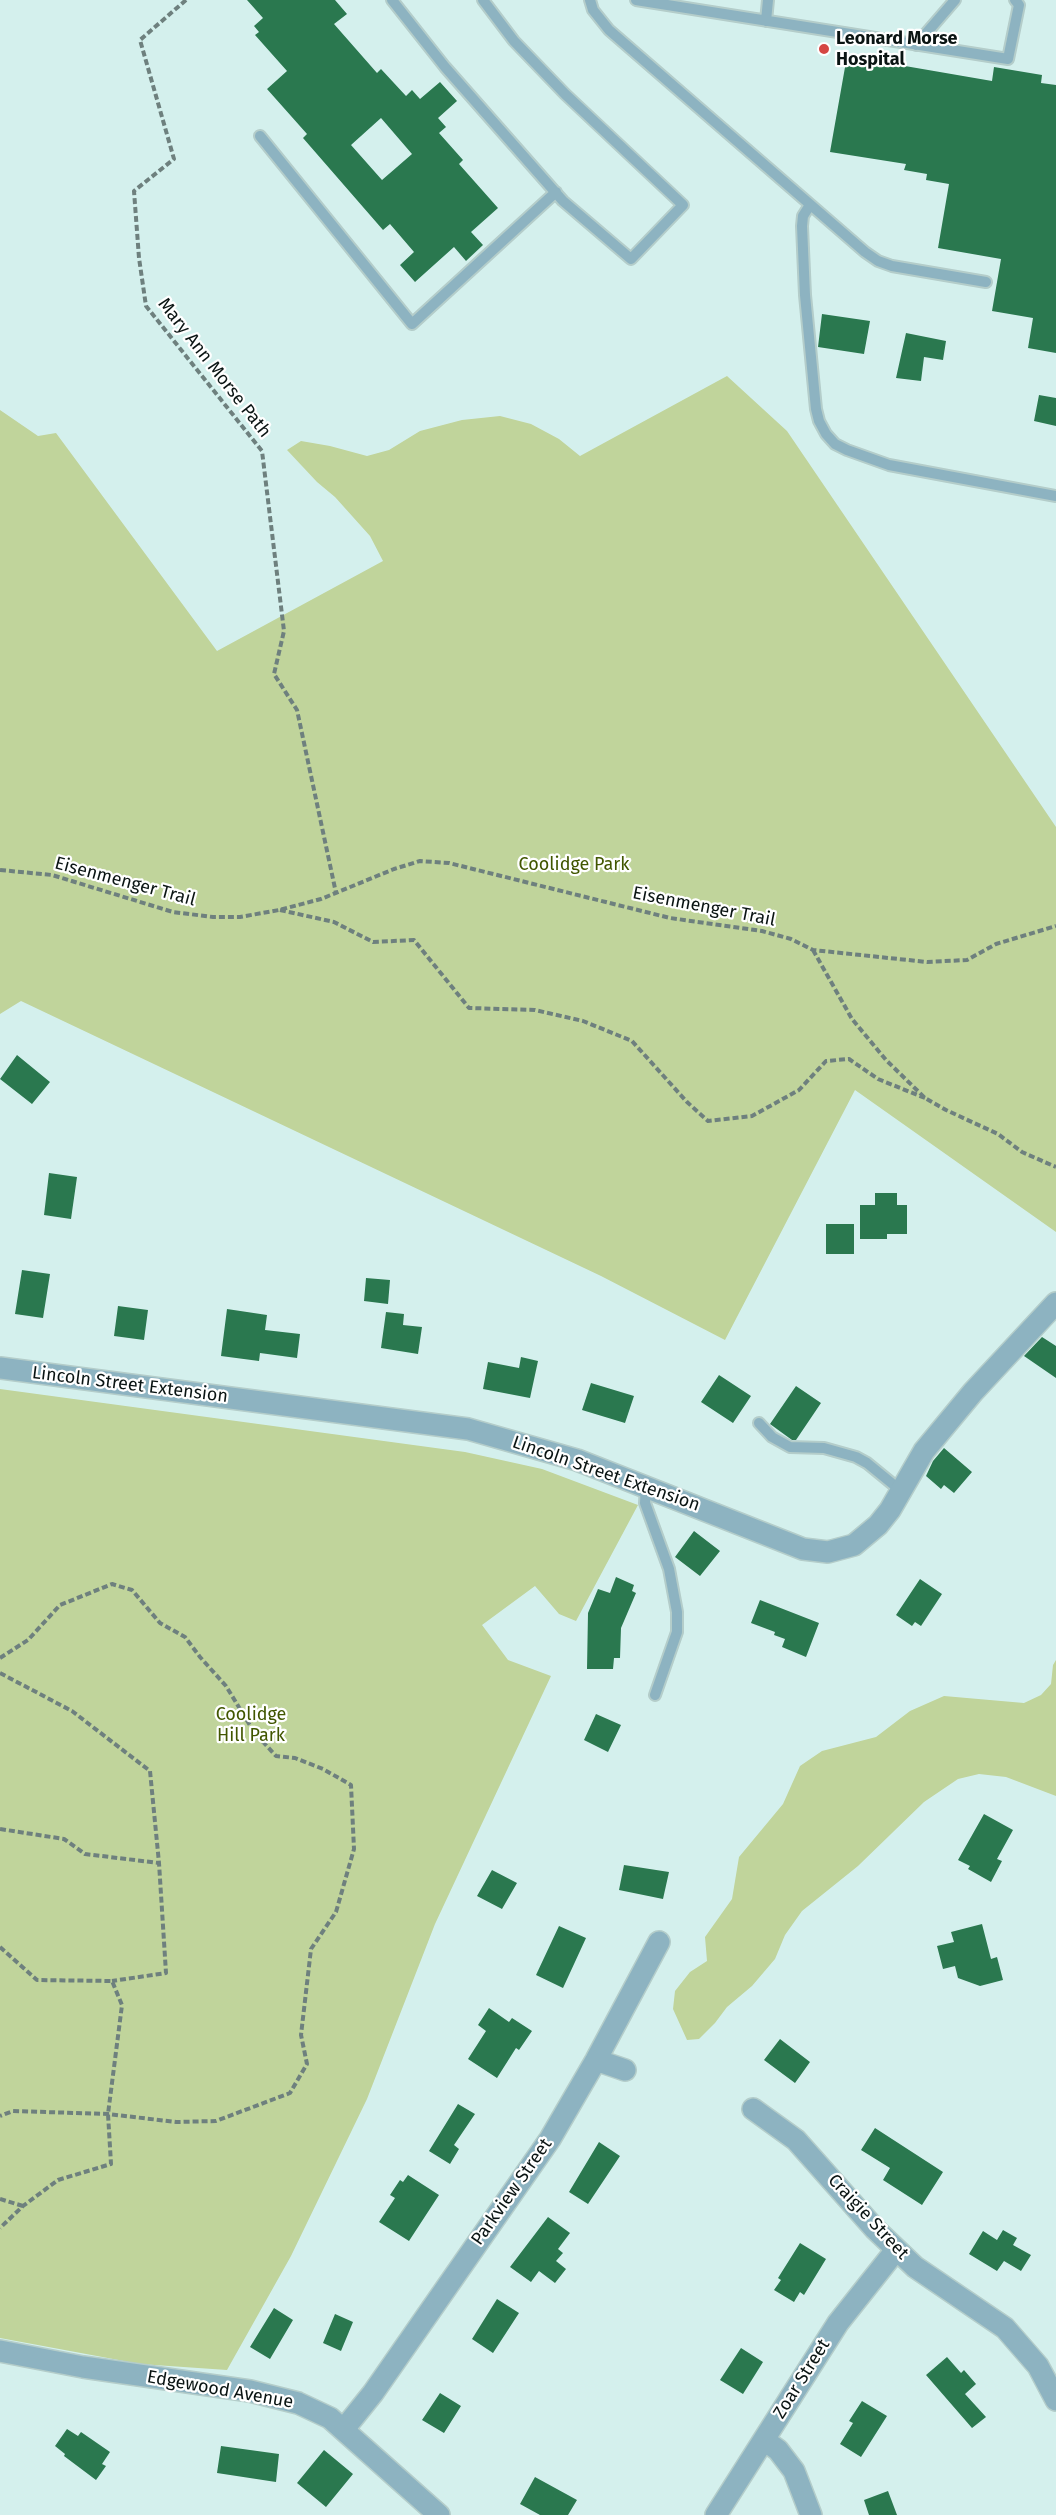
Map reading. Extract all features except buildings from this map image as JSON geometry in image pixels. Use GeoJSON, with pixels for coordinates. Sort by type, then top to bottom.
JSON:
{"type":"FeatureCollection","features":[{"type":"Feature","properties":{"kind":"street","name":"Lincoln Street Extension"},"geometry":{"type":"LineString","coordinates":[[0,1368],[442,1424],[539,1448],[646,1485],[803,1549],[828,1552],[847,1547],[866,1537],[890,1510],[924,1451],[950,1419],[1056,1303]]}},
{"type":"Feature","properties":{"kind":"street","name":"Parkview Street"},"geometry":{"type":"LineString","coordinates":[[344,2430],[373,2393],[528,2173],[596,2060],[659,1942]]}},
{"type":"Feature","properties":{"kind":"street"},"geometry":{"type":"LineString","coordinates":[[596,2060],[624,2070]]}},
{"type":"Feature","properties":{"kind":"street","name":"Craigie Street"},"geometry":{"type":"LineString","coordinates":[[753,2109],[776,2123],[796,2140],[897,2250],[915,2266],[1005,2328],[1038,2366],[1056,2400]]}},
{"type":"Feature","properties":{"kind":"street","name":"Zoar Street"},"geometry":{"type":"LineString","coordinates":[[716,2515],[838,2323],[897,2250]]}},
{"type":"Feature","properties":{"kind":"street","name":"Edgewood Avenue"},"geometry":{"type":"LineString","coordinates":[[0,2351],[73,2365],[273,2396],[316,2411],[344,2430],[436,2514]]}},
{"type":"Feature","properties":{"kind":"street"},"geometry":{"type":"LineString","coordinates":[[764,2440],[778,2450],[794,2471],[811,2515]]}},
{"type":"Feature","properties":{"kind":"lane"},"geometry":{"type":"LineString","coordinates":[[392,0],[445,68],[556,192],[631,259],[683,205],[565,94],[514,40],[483,0]]}},
{"type":"Feature","properties":{"kind":"lane"},"geometry":{"type":"LineString","coordinates":[[590,0],[593,10],[609,30],[878,261],[900,268],[986,282]]}},
{"type":"Feature","properties":{"kind":"lane"},"geometry":{"type":"LineString","coordinates":[[636,0],[1008,59],[1019,5],[1015,0]]}},
{"type":"Feature","properties":{"kind":"lane"},"geometry":{"type":"LineString","coordinates":[[766,21],[768,0]]}},
{"type":"Feature","properties":{"kind":"lane"},"geometry":{"type":"LineString","coordinates":[[916,45],[955,0]]}},
{"type":"Feature","properties":{"kind":"lane"},"geometry":{"type":"LineString","coordinates":[[260,136],[412,324],[556,192]]}},
{"type":"Feature","properties":{"kind":"lane"},"geometry":{"type":"LineString","coordinates":[[810,204],[803,216],[802,226],[805,295],[816,409],[826,434],[835,444],[847,450],[889,465],[1056,496]]}},
{"type":"Feature","properties":{"kind":"lane"},"geometry":{"type":"LineString","coordinates":[[759,1423],[772,1437],[790,1447],[824,1448],[867,1462],[900,1490]]}},
{"type":"Feature","properties":{"kind":"lane"},"geometry":{"type":"LineString","coordinates":[[646,1485],[645,1503],[669,1569],[677,1612],[677,1632],[655,1695]]}},
{"type":"Feature","properties":{"kind":"path","name":"Mary Ann Morse Path"},"geometry":{"type":"LineString","coordinates":[[186,0],[140,40],[174,159],[134,191],[139,258],[146,306],[261,451],[284,631],[274,674],[297,710],[336,893]]}},
{"type":"Feature","properties":{"kind":"path","name":"Eisenmenger Trail"},"geometry":{"type":"LineString","coordinates":[[0,870],[52,875],[173,912],[213,917],[240,916],[279,910],[336,893],[420,861],[449,862],[670,918],[762,931],[791,939],[813,950],[927,962],[967,960],[996,945],[1056,926]]}},
{"type":"Feature","properties":{"kind":"path","name":"Eisenmenger Trail"},"geometry":{"type":"LineString","coordinates":[[279,910],[334,922],[373,942],[414,940],[469,1008],[536,1010],[584,1021],[632,1041],[687,1102],[708,1121],[752,1116],[798,1090],[826,1060],[849,1059],[878,1079],[925,1098]]}},
{"type":"Feature","properties":{"kind":"path"},"geometry":{"type":"LineString","coordinates":[[813,950],[852,1019],[886,1060],[925,1098],[998,1134],[1022,1152],[1056,1167]]}},
{"type":"Feature","properties":{"kind":"path"},"geometry":{"type":"LineString","coordinates":[[0,1658],[28,1640],[60,1605],[111,1584],[132,1590],[160,1623],[185,1637],[226,1686],[254,1732],[276,1756],[295,1758],[323,1769],[351,1785],[354,1849],[336,1912],[310,1949],[301,2035],[307,2064],[290,2093],[216,2121],[176,2122],[108,2114],[13,2111],[0,2116]]}},
{"type":"Feature","properties":{"kind":"path"},"geometry":{"type":"LineString","coordinates":[[0,1672],[72,1711],[150,1771],[166,1973],[112,1981],[37,1980],[0,1947]]}},
{"type":"Feature","properties":{"kind":"path"},"geometry":{"type":"LineString","coordinates":[[0,1829],[64,1839],[85,1854],[159,1863]]}},
{"type":"Feature","properties":{"kind":"path"},"geometry":{"type":"LineString","coordinates":[[0,2228],[23,2206],[58,2180],[111,2164],[108,2114],[122,2005],[112,1981]]}},
{"type":"Feature","properties":{"kind":"path"},"geometry":{"type":"LineString","coordinates":[[0,2199],[23,2206]]}},
{"type":"Feature","properties":{"kind":"green space","name":"Coolidge Park"},"geometry":{"type":"Polygon","coordinates":[[[727,376],[787,431],[1056,827],[1056,1232],[855,1090],[725,1340],[601,1276],[21,1001],[0,1014],[0,410],[38,436],[56,433],[217,651],[383,561],[370,536],[335,497],[317,482],[287,450],[301,441],[367,456],[389,450],[420,431],[462,420],[500,416],[531,424],[559,439],[580,456],[727,376]]]}},
{"type":"Feature","properties":{"kind":"green space","name":"Coolidge Hill Park"},"geometry":{"type":"Polygon","coordinates":[[[0,1389],[465,1452],[542,1469],[638,1505],[576,1621],[559,1614],[535,1586],[482,1625],[508,1660],[551,1676],[435,1924],[367,2099],[291,2256],[227,2370],[140,2364],[0,2338],[0,1389]]]}},
{"type":"Feature","properties":{"kind":"green space"},"geometry":{"type":"Polygon","coordinates":[[[1056,1660],[1056,1796],[1006,1777],[979,1774],[958,1779],[924,1802],[858,1866],[802,1911],[785,1935],[775,1959],[752,1986],[727,2007],[699,2039],[687,2040],[673,2009],[675,1991],[690,1972],[707,1961],[705,1937],[732,1899],[739,1857],[783,1804],[800,1766],[822,1751],[876,1737],[910,1711],[944,1696],[1024,1703],[1041,1695],[1051,1684],[1053,1665],[1056,1660]]]}},
{"type":"Feature","properties":{"kind":"place","name":"Leonard Morse Hospital"},"geometry":{"type":"Point","coordinates":[824,49]}}]}
